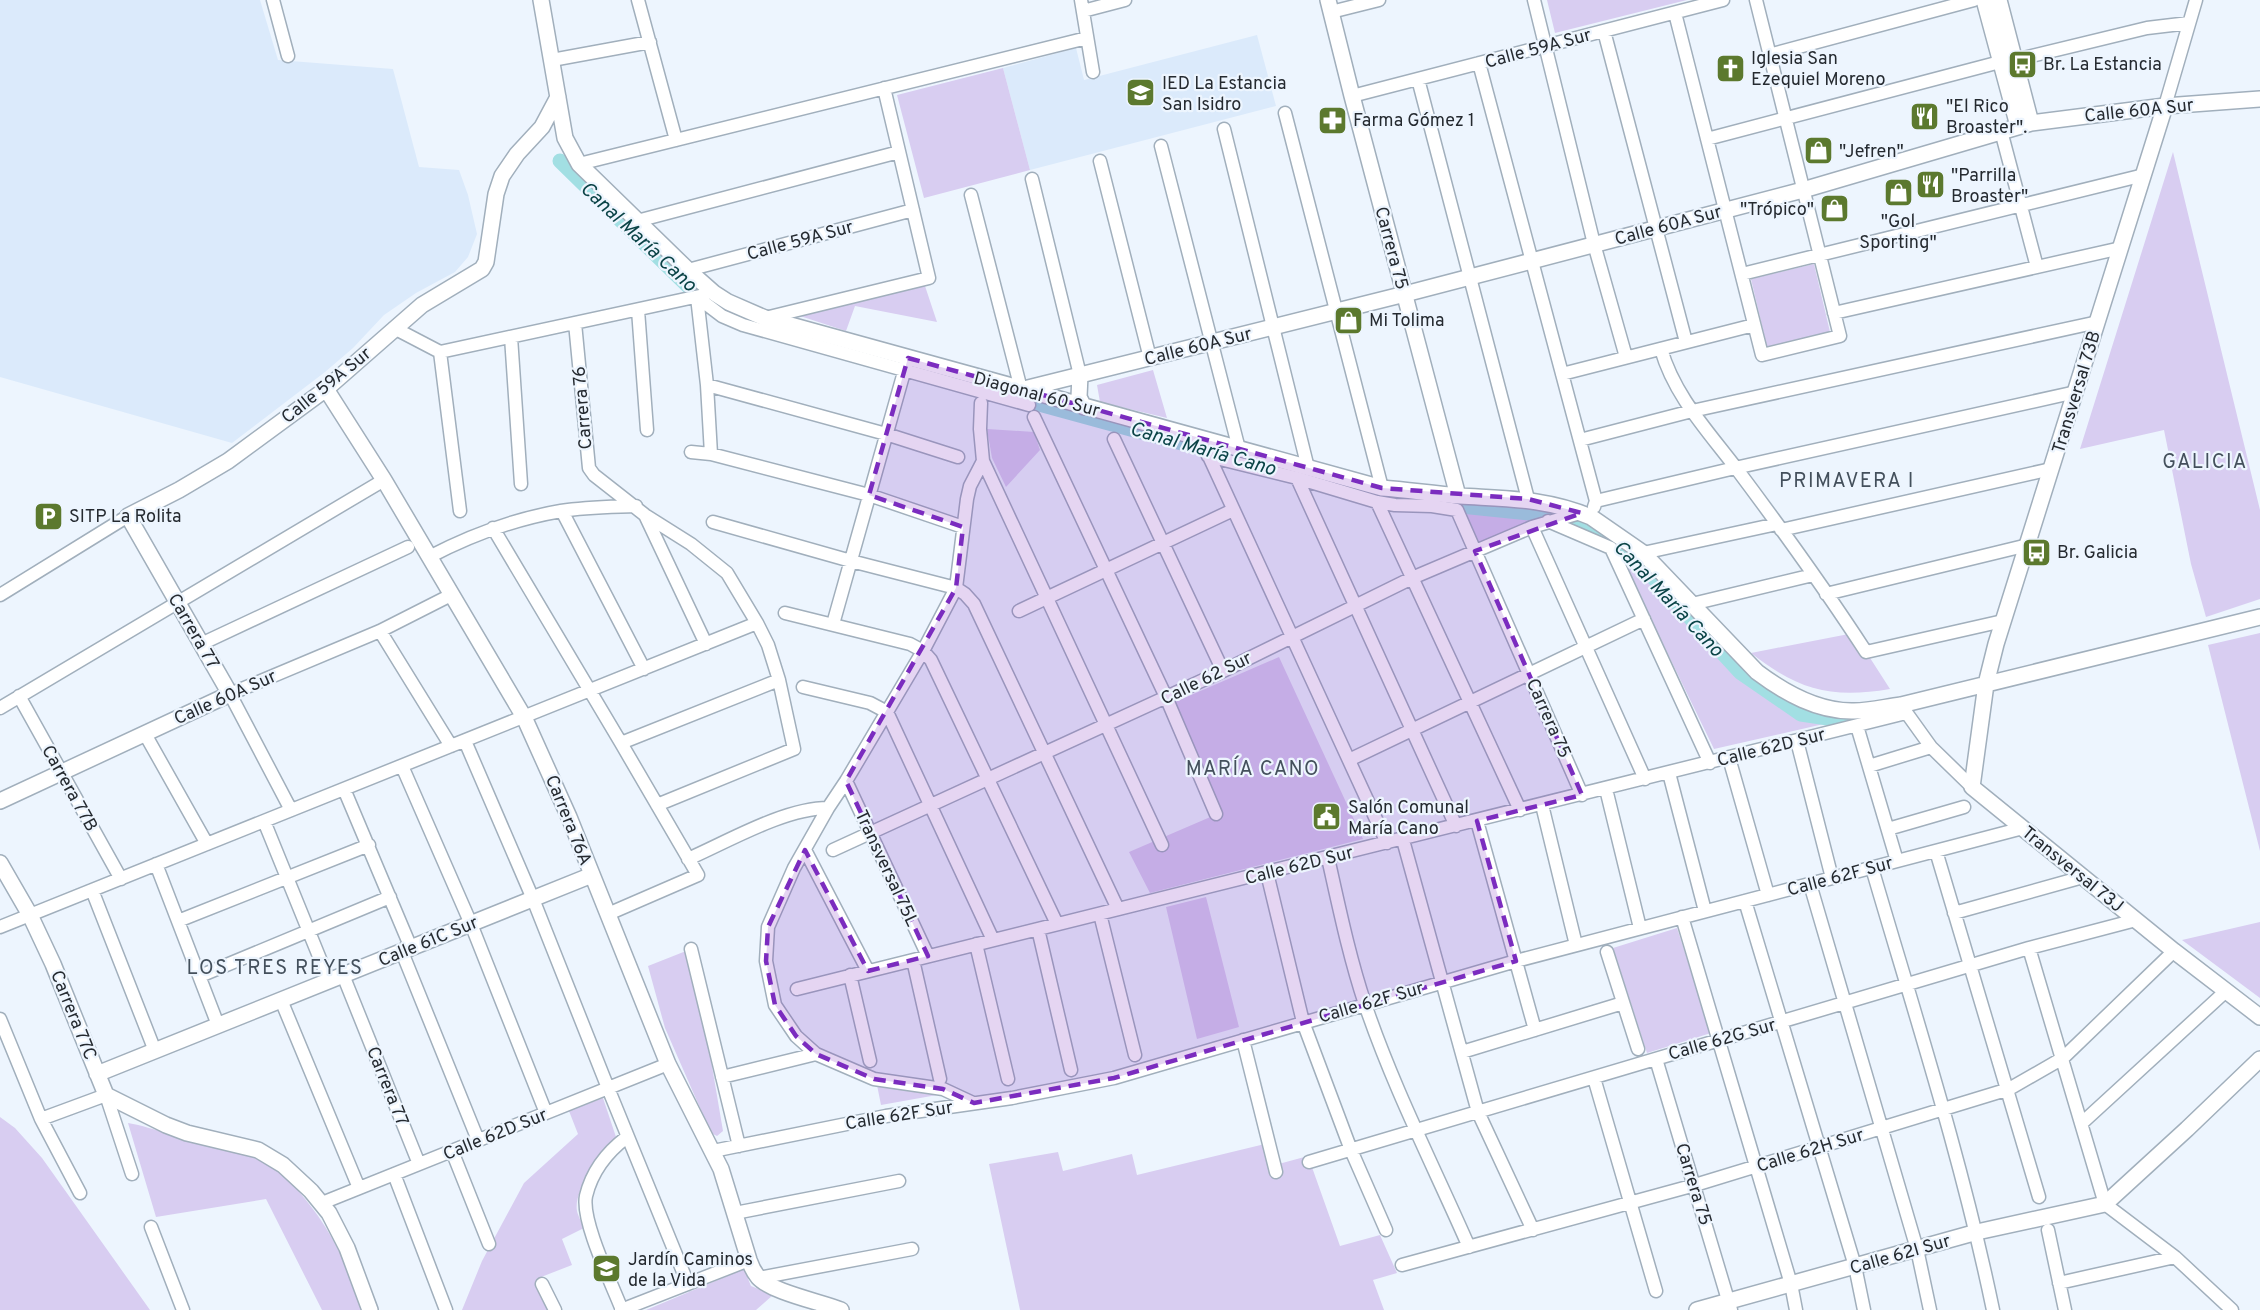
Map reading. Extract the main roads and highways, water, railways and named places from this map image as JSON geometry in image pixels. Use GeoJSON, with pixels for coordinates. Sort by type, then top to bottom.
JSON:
{"type":"FeatureCollection","features":[{"type":"Feature","properties":{"kind":"waterway","name":"Canal María Cano"},"geometry":{"type":"LineString","coordinates":[[560,161],[691,289],[746,321],[757,324]]}},
{"type":"Feature","properties":{"kind":"waterway","name":"Canal María Cano"},"geometry":{"type":"LineString","coordinates":[[1017,398],[1222,454]]}},
{"type":"Feature","properties":{"kind":"waterway","name":"Canal María Cano"},"geometry":{"type":"LineString","coordinates":[[1441,504],[1548,515],[1610,535],[1639,562],[1740,672],[1801,714],[1841,720]]}},
{"type":"Feature","properties":{"kind":"place","name":"Br. La Estancia"},"geometry":{"type":"Point","coordinates":[2022,64]}},
{"type":"Feature","properties":{"kind":"place","name":"Iglesia San Ezequiel Moreno"},"geometry":{"type":"Point","coordinates":[1730,68]}},
{"type":"Feature","properties":{"kind":"place","name":"IED La Estancia San Isidro"},"geometry":{"type":"Point","coordinates":[1141,93]}},
{"type":"Feature","properties":{"kind":"place","name":"\"El Rico Broaster\"."},"geometry":{"type":"Point","coordinates":[1925,116]}},
{"type":"Feature","properties":{"kind":"place","name":"Farma Gómez 1"},"geometry":{"type":"Point","coordinates":[1332,120]}},
{"type":"Feature","properties":{"kind":"place","name":"\"Jefren\""},"geometry":{"type":"Point","coordinates":[1818,151]}},
{"type":"Feature","properties":{"kind":"place","name":"\"Parrilla Broaster\""},"geometry":{"type":"Point","coordinates":[1930,185]}},
{"type":"Feature","properties":{"kind":"place","name":"\"Gol Sporting\""},"geometry":{"type":"Point","coordinates":[1898,192]}},
{"type":"Feature","properties":{"kind":"place","name":"\"Trópico\""},"geometry":{"type":"Point","coordinates":[1835,209]}},
{"type":"Feature","properties":{"kind":"place","name":"Mi Tolima"},"geometry":{"type":"Point","coordinates":[1348,320]}},
{"type":"Feature","properties":{"kind":"place","name":"SITP La Rolita"},"geometry":{"type":"Point","coordinates":[48,516]}},
{"type":"Feature","properties":{"kind":"place","name":"Br. Galicia"},"geometry":{"type":"Point","coordinates":[2036,552]}},
{"type":"Feature","properties":{"kind":"place","name":"Salón Comunal María Cano"},"geometry":{"type":"Point","coordinates":[1327,817]}},
{"type":"Feature","properties":{"kind":"place","name":"Jardín Caminos de la Vida"},"geometry":{"type":"Point","coordinates":[607,1269]}},
{"type":"Feature","properties":{"kind":"district","name":"GALICIA"},"geometry":{"type":"Point","coordinates":[2205,461]}},
{"type":"Feature","properties":{"kind":"district","name":"PRIMAVERA I"},"geometry":{"type":"Point","coordinates":[1847,480]}},
{"type":"Feature","properties":{"kind":"district","name":"MARÍA CANO"},"geometry":{"type":"Point","coordinates":[1253,768]}},
{"type":"Feature","properties":{"kind":"district","name":"LOS TRES REYES"},"geometry":{"type":"Point","coordinates":[275,967]}}]}
